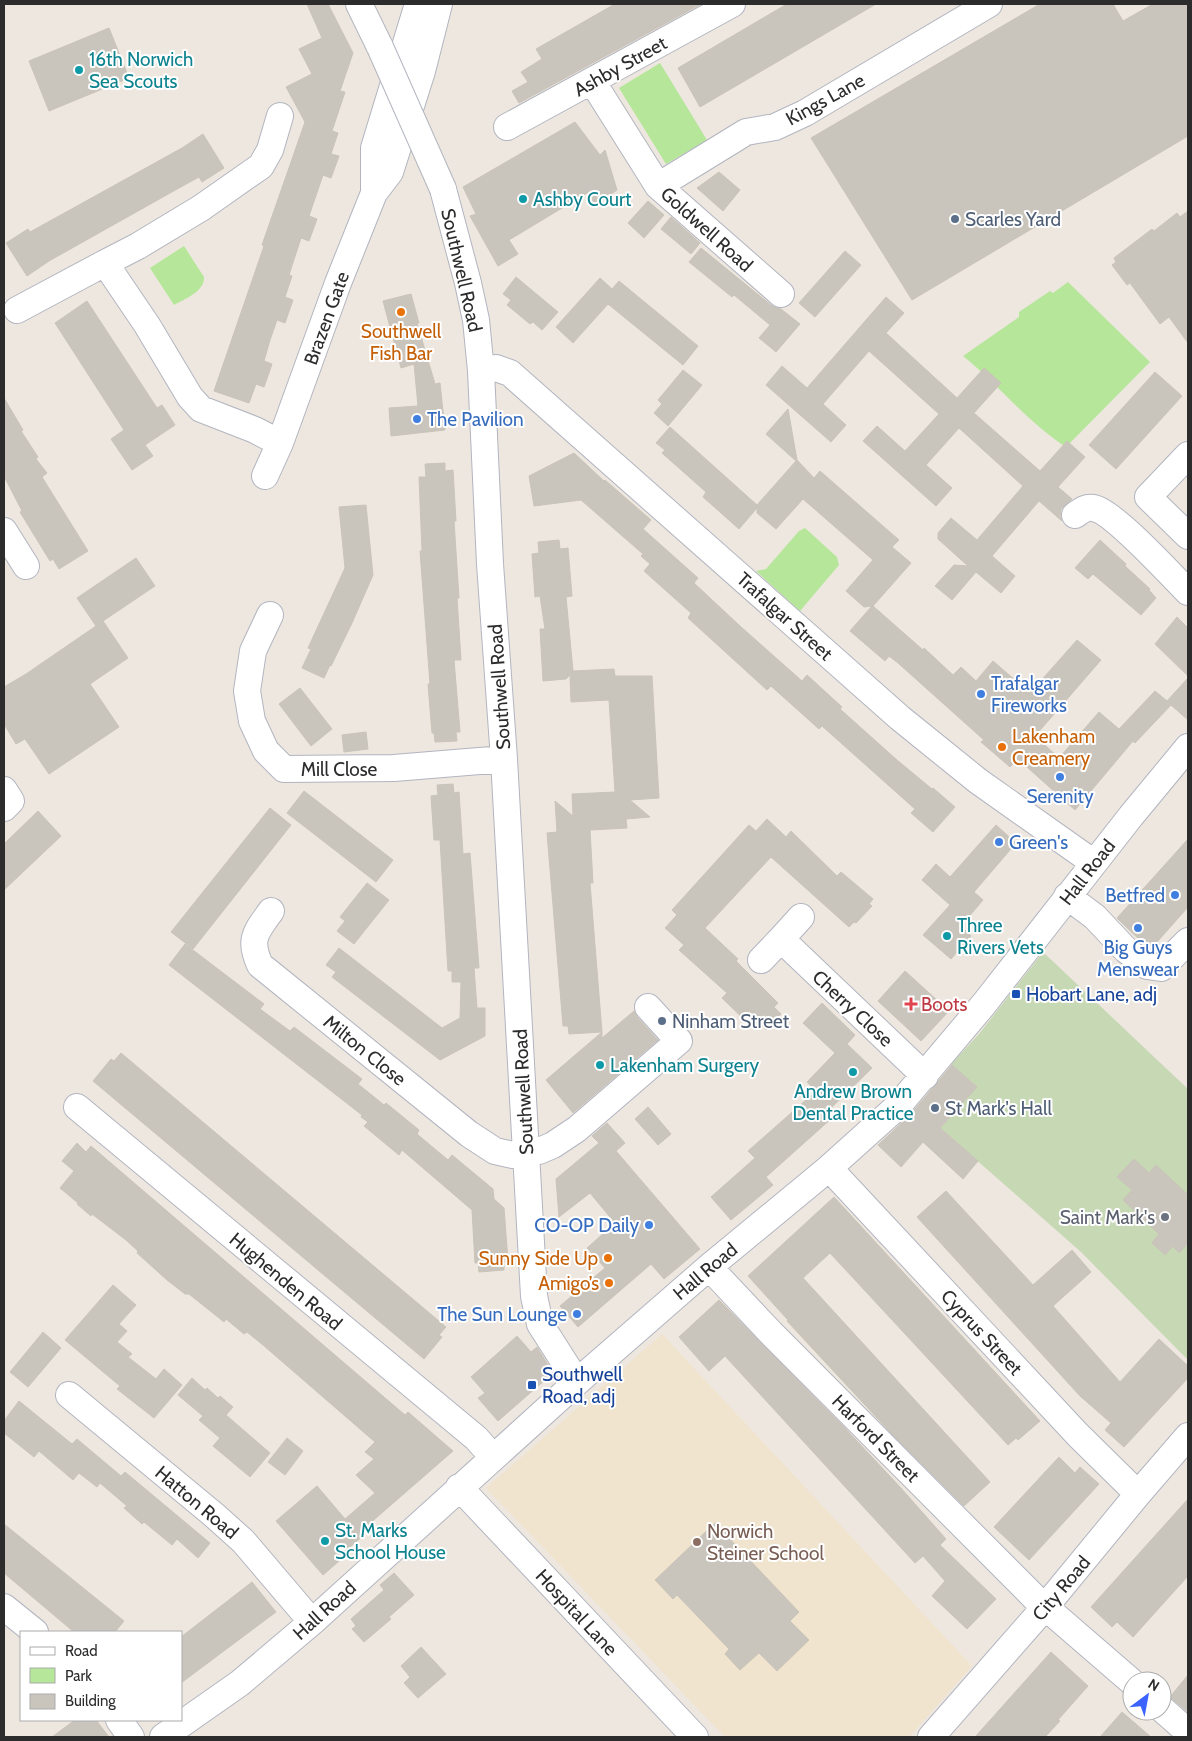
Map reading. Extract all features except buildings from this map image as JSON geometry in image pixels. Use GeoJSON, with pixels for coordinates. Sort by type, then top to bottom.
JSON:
{"type":"FeatureCollection","features":[{"type":"Feature","properties":{"kind":"street","name":"Southwell Road"},"geometry":{"type":"LineString","coordinates":[[359,4],[443,189],[476,320],[481,371],[490,564],[504,759],[534,1296],[540,1324],[577,1382]]}},
{"type":"Feature","properties":{"kind":"street","name":"Brazen Gate"},"geometry":{"type":"LineString","coordinates":[[374,193],[374,148],[418,4]]}},
{"type":"Feature","properties":{"kind":"street","name":"Brazen Gate"},"geometry":{"type":"LineString","coordinates":[[265,476],[280,443],[338,283],[374,193],[390,172],[422,71],[439,4]]}},
{"type":"Feature","properties":{"kind":"street","name":"Ashby Street"},"geometry":{"type":"LineString","coordinates":[[507,127],[732,4]]}},
{"type":"Feature","properties":{"kind":"street","name":"Kings Lane"},"geometry":{"type":"LineString","coordinates":[[658,186],[746,132],[775,126],[805,113],[989,4]]}},
{"type":"Feature","properties":{"kind":"street","name":"Goldwell Road"},"geometry":{"type":"LineString","coordinates":[[592,81],[658,186],[781,294]]}},
{"type":"Feature","properties":{"kind":"street"},"geometry":{"type":"LineString","coordinates":[[17,310],[138,246],[201,208],[261,166],[270,150],[280,116]]}},
{"type":"Feature","properties":{"kind":"street"},"geometry":{"type":"LineString","coordinates":[[105,263],[147,325],[190,398],[200,409],[255,430],[280,443]]}},
{"type":"Feature","properties":{"kind":"street","name":"Trafalgar Street"},"geometry":{"type":"LineString","coordinates":[[481,371],[496,368],[510,373],[900,718],[978,781],[1094,863]]}},
{"type":"Feature","properties":{"kind":"street"},"geometry":{"type":"LineString","coordinates":[[1188,454],[1148,498],[1188,536]]}},
{"type":"Feature","properties":{"kind":"street"},"geometry":{"type":"LineString","coordinates":[[1075,515],[1083,509],[1094,508],[1109,516],[1128,532],[1188,592]]}},
{"type":"Feature","properties":{"kind":"street"},"geometry":{"type":"LineString","coordinates":[[4,531],[26,566]]}},
{"type":"Feature","properties":{"kind":"street","name":"Mill Close"},"geometry":{"type":"LineString","coordinates":[[270,615],[253,650],[247,691],[252,720],[266,751],[284,769],[394,768],[504,759]]}},
{"type":"Feature","properties":{"kind":"street","name":"Hall Road"},"geometry":{"type":"LineString","coordinates":[[163,1737],[240,1683],[312,1622],[577,1382],[709,1267],[829,1168],[898,1106],[984,1004],[1067,896],[1188,747]]}},
{"type":"Feature","properties":{"kind":"street"},"geometry":{"type":"LineString","coordinates":[[1067,896],[1095,917],[1126,950],[1147,966],[1161,968],[1187,943]]}},
{"type":"Feature","properties":{"kind":"street","name":"Milton Close"},"geometry":{"type":"LineString","coordinates":[[272,911],[254,936],[254,952],[260,966],[476,1139],[495,1151],[513,1155],[526,1153]]}},
{"type":"Feature","properties":{"kind":"street"},"geometry":{"type":"LineString","coordinates":[[761,960],[801,917]]}},
{"type":"Feature","properties":{"kind":"street","name":"Cherry Close"},"geometry":{"type":"LineString","coordinates":[[781,939],[925,1076]]}},
{"type":"Feature","properties":{"kind":"street"},"geometry":{"type":"LineString","coordinates":[[526,1153],[553,1145],[577,1129],[678,1041],[648,1007]]}},
{"type":"Feature","properties":{"kind":"street","name":"Hughenden Road"},"geometry":{"type":"LineString","coordinates":[[77,1107],[476,1438],[494,1457]]}},
{"type":"Feature","properties":{"kind":"street","name":"Cyprus Street"},"geometry":{"type":"LineString","coordinates":[[829,1168],[1078,1435],[1138,1494]]}},
{"type":"Feature","properties":{"kind":"street","name":"Harford Street"},"geometry":{"type":"LineString","coordinates":[[709,1267],[771,1333],[1036,1600],[1122,1673]]}},
{"type":"Feature","properties":{"kind":"street","name":"Hatton Road"},"geometry":{"type":"LineString","coordinates":[[69,1395],[243,1540],[312,1622]]}},
{"type":"Feature","properties":{"kind":"street","name":"City Road"},"geometry":{"type":"LineString","coordinates":[[931,1737],[1046,1607],[1188,1436]]}},
{"type":"Feature","properties":{"kind":"street","name":"Hospital Lane"},"geometry":{"type":"LineString","coordinates":[[460,1487],[695,1737]]}},
{"type":"Feature","properties":{"kind":"street"},"geometry":{"type":"LineString","coordinates":[[4,1607],[34,1631]]}},
{"type":"Feature","properties":{"kind":"street"},"geometry":{"type":"LineString","coordinates":[[1172,1717],[1188,1732]]}},
{"type":"Feature","properties":{"kind":"street"},"geometry":{"type":"LineString","coordinates":[[120,1721],[131,1737]]}},
{"type":"Feature","properties":{"kind":"shaded area","name":"Norwich Steiner School"},"geometry":{"type":"Polygon","coordinates":[[[662,1334],[972,1666],[909,1737],[725,1737],[486,1488],[662,1334]]]}},
{"type":"Feature","properties":{"kind":"green space"},"geometry":{"type":"Polygon","coordinates":[[[660,63],[707,140],[666,164],[619,88],[660,63]]]}},
{"type":"Feature","properties":{"kind":"green space"},"geometry":{"type":"Polygon","coordinates":[[[184,246],[204,277],[201,286],[194,294],[174,305],[150,268],[184,246]]]}},
{"type":"Feature","properties":{"kind":"green space"},"geometry":{"type":"Polygon","coordinates":[[[1068,282],[1150,362],[1066,447],[1026,415],[963,356],[1019,317],[1019,312],[1050,291],[1053,293],[1068,282]]]}},
{"type":"Feature","properties":{"kind":"green space"},"geometry":{"type":"Polygon","coordinates":[[[805,528],[837,557],[839,565],[800,611],[756,571],[766,569],[799,531],[805,528]]]}},
{"type":"Feature","properties":{"kind":"green space"},"geometry":{"type":"Polygon","coordinates":[[[1043,952],[1188,1089],[1188,1360],[1081,1252],[940,1128],[977,1087],[951,1064],[979,1034],[1043,952]]]}},
{"type":"Feature","properties":{"kind":"place","name":"16th Norwich Sea Scouts"},"geometry":{"type":"Point","coordinates":[79,70]}},
{"type":"Feature","properties":{"kind":"place","name":"Ashby Court"},"geometry":{"type":"Point","coordinates":[523,199]}},
{"type":"Feature","properties":{"kind":"place","name":"Scarles Yard"},"geometry":{"type":"Point","coordinates":[955,219]}},
{"type":"Feature","properties":{"kind":"place","name":"Southwell Fish Bar"},"geometry":{"type":"Point","coordinates":[401,312]}},
{"type":"Feature","properties":{"kind":"place","name":"The Pavilion"},"geometry":{"type":"Point","coordinates":[417,419]}},
{"type":"Feature","properties":{"kind":"place","name":"Trafalgar Fireworks"},"geometry":{"type":"Point","coordinates":[981,694]}},
{"type":"Feature","properties":{"kind":"place","name":"Lakenham Creamery"},"geometry":{"type":"Point","coordinates":[1002,747]}},
{"type":"Feature","properties":{"kind":"place","name":"Serenity"},"geometry":{"type":"Point","coordinates":[1060,777]}},
{"type":"Feature","properties":{"kind":"place","name":"Green's"},"geometry":{"type":"Point","coordinates":[999,842]}},
{"type":"Feature","properties":{"kind":"place","name":"Betfred"},"geometry":{"type":"Point","coordinates":[1175,895]}},
{"type":"Feature","properties":{"kind":"place","name":"Big Guys Menswear"},"geometry":{"type":"Point","coordinates":[1138,928]}},
{"type":"Feature","properties":{"kind":"place","name":"Three Rivers Vets"},"geometry":{"type":"Point","coordinates":[947,936]}},
{"type":"Feature","properties":{"kind":"place","name":"Hobart Lane, adj"},"geometry":{"type":"Point","coordinates":[1016,994]}},
{"type":"Feature","properties":{"kind":"place","name":"Boots"},"geometry":{"type":"Point","coordinates":[911,1004]}},
{"type":"Feature","properties":{"kind":"place","name":"Ninham Street"},"geometry":{"type":"Point","coordinates":[662,1021]}},
{"type":"Feature","properties":{"kind":"place","name":"Lakenham Surgery"},"geometry":{"type":"Point","coordinates":[600,1065]}},
{"type":"Feature","properties":{"kind":"place","name":"Andrew Brown Dental Practice"},"geometry":{"type":"Point","coordinates":[853,1072]}},
{"type":"Feature","properties":{"kind":"place","name":"St Mark's Hall"},"geometry":{"type":"Point","coordinates":[935,1108]}},
{"type":"Feature","properties":{"kind":"place","name":"Saint Mark's"},"geometry":{"type":"Point","coordinates":[1165,1217]}},
{"type":"Feature","properties":{"kind":"place","name":"CO-OP Daily"},"geometry":{"type":"Point","coordinates":[649,1225]}},
{"type":"Feature","properties":{"kind":"place","name":"Sunny Side Up"},"geometry":{"type":"Point","coordinates":[608,1258]}},
{"type":"Feature","properties":{"kind":"place","name":"Amigo’s"},"geometry":{"type":"Point","coordinates":[609,1283]}},
{"type":"Feature","properties":{"kind":"place","name":"The Sun Lounge"},"geometry":{"type":"Point","coordinates":[577,1314]}},
{"type":"Feature","properties":{"kind":"place","name":"Southwell Road, adj"},"geometry":{"type":"Point","coordinates":[532,1385]}},
{"type":"Feature","properties":{"kind":"place","name":"St. Marks School House"},"geometry":{"type":"Point","coordinates":[325,1541]}},
{"type":"Feature","properties":{"kind":"place","name":"Norwich Steiner School"},"geometry":{"type":"Point","coordinates":[697,1542]}}]}
